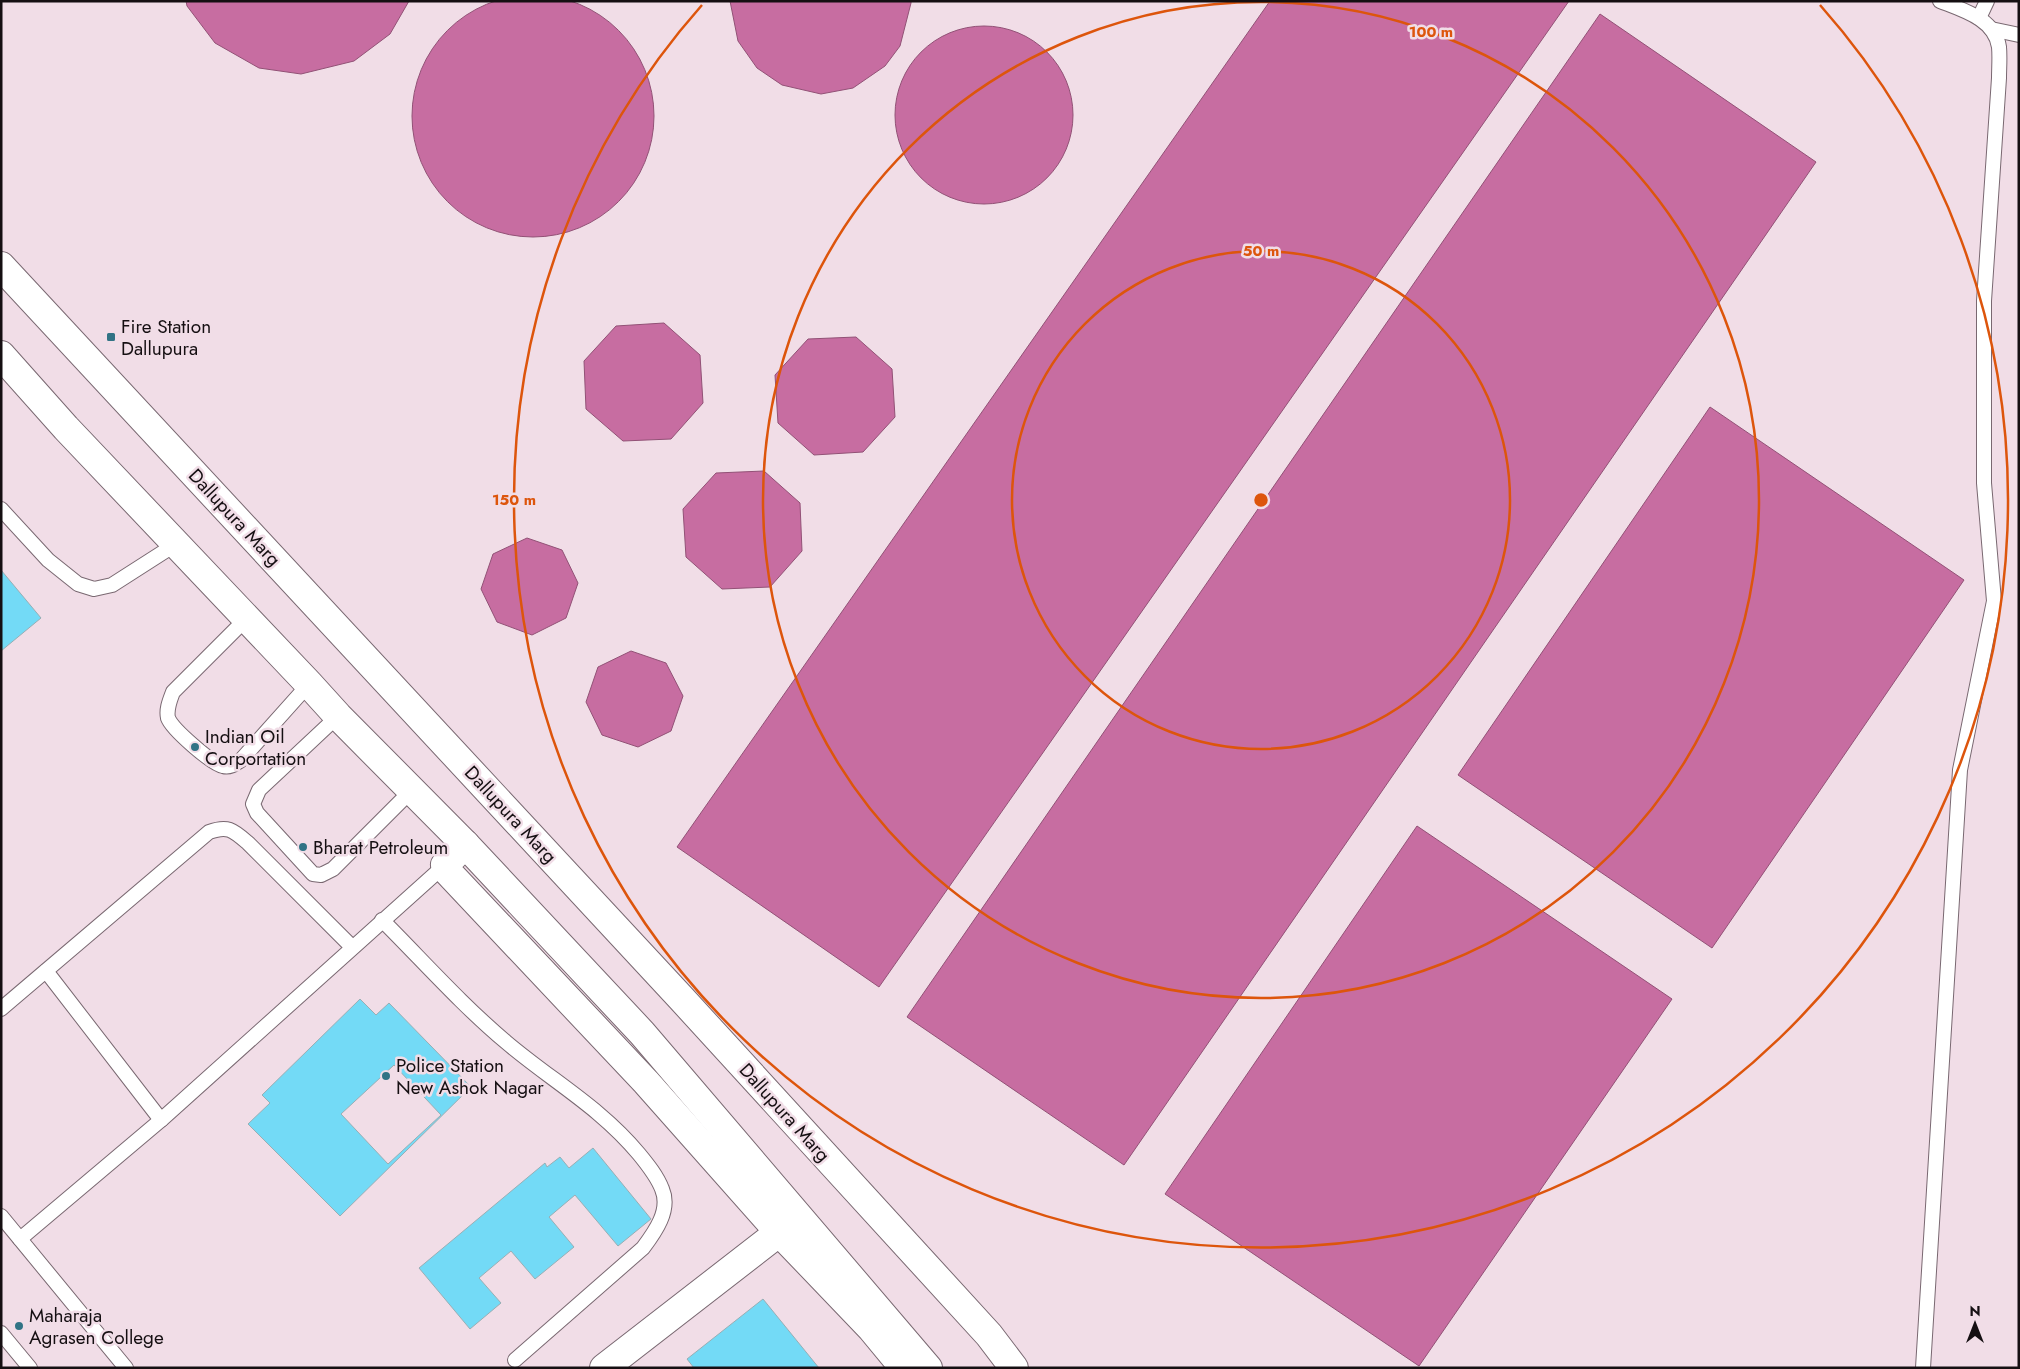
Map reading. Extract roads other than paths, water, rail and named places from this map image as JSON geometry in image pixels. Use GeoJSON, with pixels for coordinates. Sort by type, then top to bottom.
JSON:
{"type":"FeatureCollection","features":[{"type":"Feature","properties":{"kind":"main road","name":"Dallupura Marg"},"geometry":{"type":"LineString","coordinates":[[1,266],[682,998],[983,1328],[1014,1368]]}},
{"type":"Feature","properties":{"kind":"main road"},"geometry":{"type":"LineString","coordinates":[[1,355],[66,428],[338,716],[465,844],[642,1033],[789,1224],[904,1368]]}},
{"type":"Feature","properties":{"kind":"main road"},"geometry":{"type":"LineString","coordinates":[[465,844],[445,865],[447,871],[646,1082],[789,1224],[928,1368]]}},
{"type":"Feature","properties":{"kind":"main road"},"geometry":{"type":"LineString","coordinates":[[604,1368],[789,1224]]}},
{"type":"Feature","properties":{"kind":"lane"},"geometry":{"type":"LineString","coordinates":[[1923,1368],[1960,770],[1994,601],[1984,483],[1984,301],[1998,78],[1998,46],[1991,29],[1979,18],[1940,1]]}},
{"type":"Feature","properties":{"kind":"lane"},"geometry":{"type":"LineString","coordinates":[[1979,18],[1988,1]]}},
{"type":"Feature","properties":{"kind":"lane"},"geometry":{"type":"LineString","coordinates":[[1991,29],[2019,35]]}},
{"type":"Feature","properties":{"kind":"lane"},"geometry":{"type":"LineString","coordinates":[[1,509],[48,560],[78,584],[94,589],[112,586],[176,544]]}},
{"type":"Feature","properties":{"kind":"lane"},"geometry":{"type":"LineString","coordinates":[[246,618],[174,692],[168,704],[168,717],[173,727],[216,764],[226,767],[234,765],[241,760],[309,684]]}},
{"type":"Feature","properties":{"kind":"lane"},"geometry":{"type":"LineString","coordinates":[[338,716],[259,790],[253,804],[257,813],[313,874],[320,875],[333,869],[412,790]]}},
{"type":"Feature","properties":{"kind":"lane"},"geometry":{"type":"LineString","coordinates":[[1,1009],[208,832],[222,827],[235,832],[248,843],[352,947]]}},
{"type":"Feature","properties":{"kind":"lane"},"geometry":{"type":"LineString","coordinates":[[20,1239],[161,1120],[445,865]]}},
{"type":"Feature","properties":{"kind":"lane"},"geometry":{"type":"LineString","coordinates":[[382,920],[476,1016],[507,1043],[586,1101],[624,1136],[653,1171],[664,1191],[664,1208],[659,1225],[644,1248],[515,1360]]}},
{"type":"Feature","properties":{"kind":"lane"},"geometry":{"type":"LineString","coordinates":[[46,971],[161,1120]]}},
{"type":"Feature","properties":{"kind":"lane"},"geometry":{"type":"LineString","coordinates":[[1,1216],[126,1368]]}},
{"type":"Feature","properties":{"kind":"lane"},"geometry":{"type":"LineString","coordinates":[[1,1333],[30,1368]]}},
{"type":"Feature","properties":{"kind":"place","name":"Fire Station Dallupura"},"geometry":{"type":"Point","coordinates":[111,337]}},
{"type":"Feature","properties":{"kind":"place","name":"Indian Oil Corportation"},"geometry":{"type":"Point","coordinates":[195,747]}},
{"type":"Feature","properties":{"kind":"place","name":"Bharat Petroleum"},"geometry":{"type":"Point","coordinates":[303,847]}},
{"type":"Feature","properties":{"kind":"place","name":"Police Station New Ashok Nagar"},"geometry":{"type":"Point","coordinates":[386,1076]}},
{"type":"Feature","properties":{"kind":"place","name":"Maharaja Agrasen College"},"geometry":{"type":"Point","coordinates":[19,1326]}}]}
